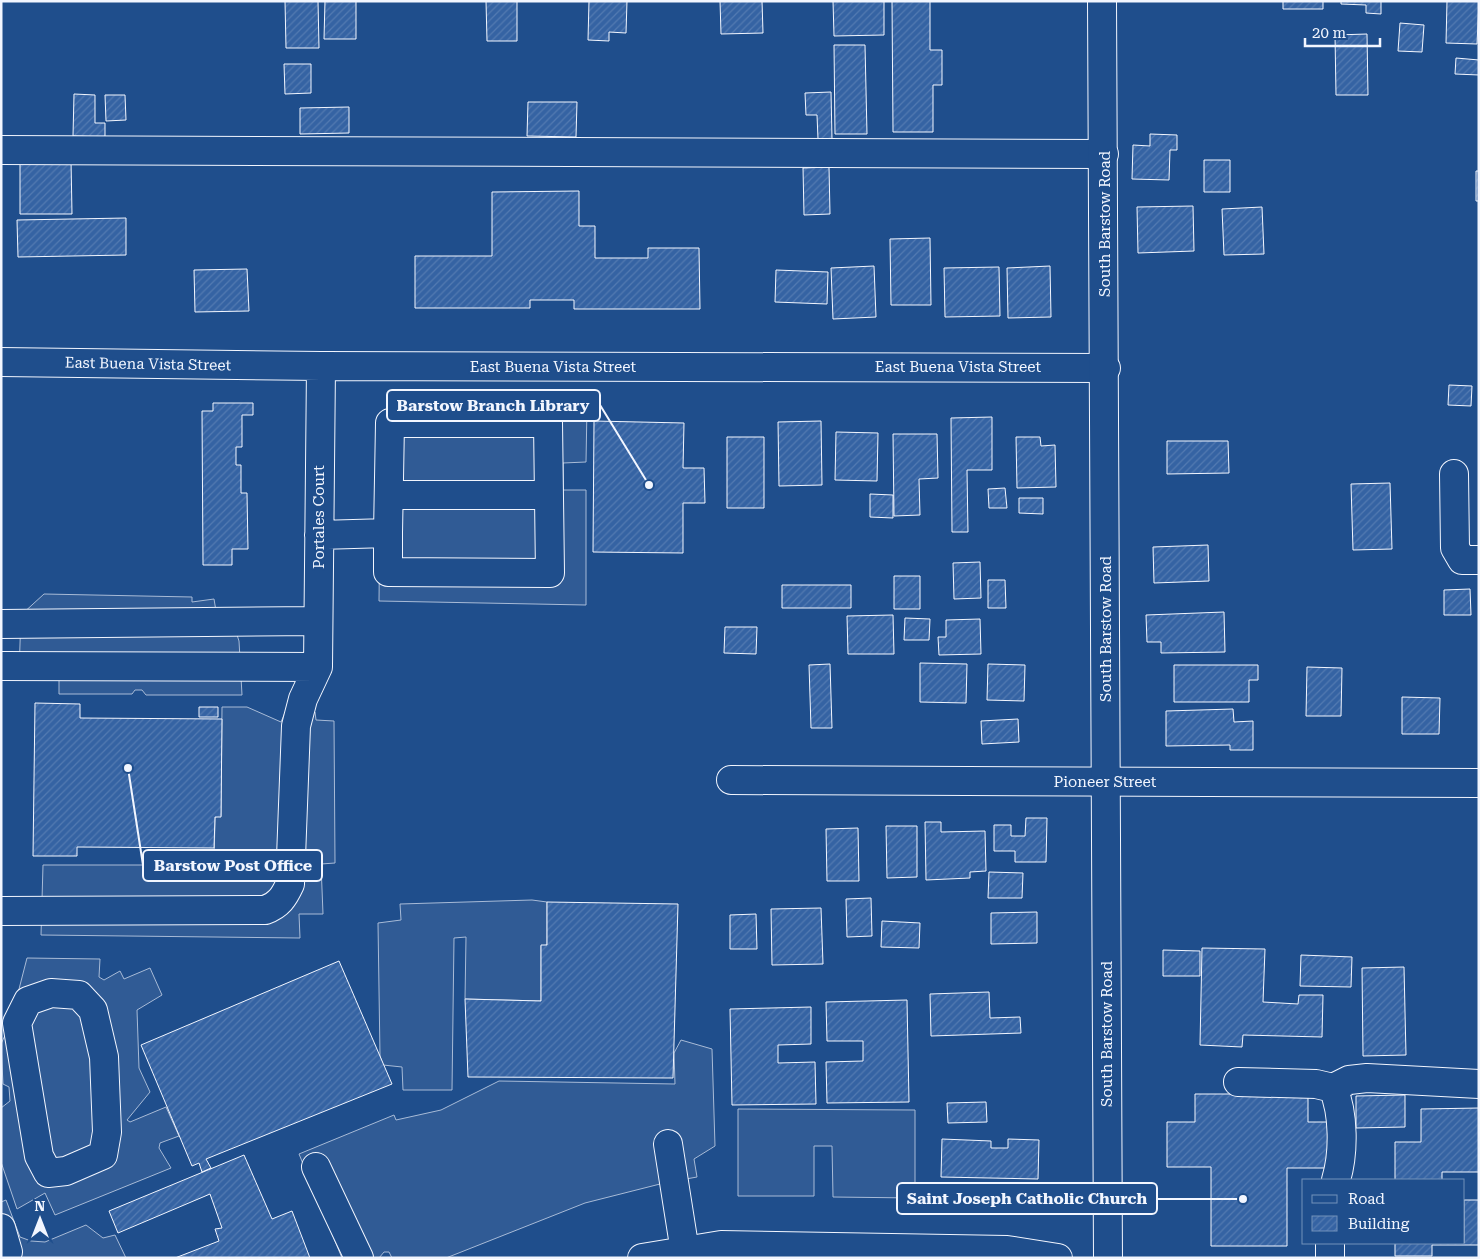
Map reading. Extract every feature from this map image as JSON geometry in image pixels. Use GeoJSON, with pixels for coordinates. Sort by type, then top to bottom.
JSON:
{"type":"FeatureCollection","features":[{"type":"Feature","properties":{"kind":"street","name":"South Barstow Road"},"geometry":{"type":"LineString","coordinates":[[1102,1],[1106,368],[1108,1258]]}},
{"type":"Feature","properties":{"kind":"street"},"geometry":{"type":"LineString","coordinates":[[1,150],[1104,154]]}},
{"type":"Feature","properties":{"kind":"street","name":"East Buena Vista Street"},"geometry":{"type":"LineString","coordinates":[[1,362],[320,366],[1106,368]]}},
{"type":"Feature","properties":{"kind":"street","name":"Portales Court"},"geometry":{"type":"LineString","coordinates":[[318,667],[320,366]]}},
{"type":"Feature","properties":{"kind":"street"},"geometry":{"type":"LineString","coordinates":[[390,423],[548,423],[549,495],[550,573],[388,572],[390,423]]}},
{"type":"Feature","properties":{"kind":"street"},"geometry":{"type":"LineString","coordinates":[[1454,474],[1455,548],[1462,560],[1479,560]]}},
{"type":"Feature","properties":{"kind":"street"},"geometry":{"type":"LineString","coordinates":[[389,495],[549,495]]}},
{"type":"Feature","properties":{"kind":"street"},"geometry":{"type":"LineString","coordinates":[[319,535],[388,533]]}},
{"type":"Feature","properties":{"kind":"street"},"geometry":{"type":"LineString","coordinates":[[1,624],[318,621]]}},
{"type":"Feature","properties":{"kind":"street"},"geometry":{"type":"LineString","coordinates":[[1,666],[318,667],[303,699],[296,726],[290,884],[283,898],[276,906],[265,910],[1,911]]}},
{"type":"Feature","properties":{"kind":"street","name":"Pioneer Street"},"geometry":{"type":"LineString","coordinates":[[731,780],[1479,783]]}},
{"type":"Feature","properties":{"kind":"street"},"geometry":{"type":"LineString","coordinates":[[51,993],[79,995],[93,1010],[104,1057],[107,1132],[103,1155],[66,1172],[48,1173],[39,1156],[12,1070],[17,1023],[28,1001],[51,993]]}},
{"type":"Feature","properties":{"kind":"street"},"geometry":{"type":"LineString","coordinates":[[1238,1082],[1316,1084],[1333,1088],[1350,1080],[1367,1078],[1479,1084]]}},
{"type":"Feature","properties":{"kind":"street"},"geometry":{"type":"LineString","coordinates":[[1333,1088],[1340,1104],[1340,1165],[1336,1179]]}},
{"type":"Feature","properties":{"kind":"street"},"geometry":{"type":"LineString","coordinates":[[668,1144],[685,1254]]}},
{"type":"Feature","properties":{"kind":"street"},"geometry":{"type":"LineString","coordinates":[[316,1167],[359,1258]]}},
{"type":"Feature","properties":{"kind":"street"},"geometry":{"type":"LineString","coordinates":[[1330,1244],[1330,1258]]}},
{"type":"Feature","properties":{"kind":"street"},"geometry":{"type":"LineString","coordinates":[[642,1258],[685,1254],[722,1245],[793,1252],[1007,1250],[1058,1258]]}},
{"type":"Feature","properties":{"kind":"shaded area"},"geometry":{"type":"Polygon","coordinates":[[[395,404],[587,407],[586,462],[563,463],[563,490],[586,490],[586,605],[379,601],[381,416],[384,411],[395,404]]]}},
{"type":"Feature","properties":{"kind":"shaded area"},"geometry":{"type":"Polygon","coordinates":[[[44,594],[192,597],[192,602],[214,599],[217,617],[230,614],[239,641],[242,695],[146,695],[142,690],[135,690],[132,694],[59,694],[59,676],[19,673],[21,615],[44,594]]]}},
{"type":"Feature","properties":{"kind":"shaded area"},"geometry":{"type":"Polygon","coordinates":[[[222,707],[247,707],[281,722],[287,708],[315,712],[316,720],[334,721],[335,863],[321,864],[323,914],[299,914],[300,938],[41,935],[43,865],[214,865],[215,817],[221,816],[222,707]]]}},
{"type":"Feature","properties":{"kind":"shaded area"},"geometry":{"type":"Polygon","coordinates":[[[532,900],[547,902],[547,945],[541,946],[541,1001],[465,999],[466,937],[454,938],[452,1090],[403,1090],[402,1067],[383,1065],[380,1056],[378,923],[401,920],[400,904],[532,900]]]}},
{"type":"Feature","properties":{"kind":"shaded area"},"geometry":{"type":"Polygon","coordinates":[[[27,958],[100,959],[99,977],[104,980],[120,971],[124,979],[150,968],[162,995],[137,1010],[139,1068],[150,1092],[127,1120],[130,1122],[166,1107],[179,1136],[160,1143],[159,1148],[171,1168],[55,1215],[45,1193],[17,1209],[1,1162],[1,1108],[10,1101],[9,1087],[3,1084],[1,1044],[10,1024],[27,958]]]}},
{"type":"Feature","properties":{"kind":"shaded area"},"geometry":{"type":"Polygon","coordinates":[[[681,1040],[712,1049],[715,1146],[694,1159],[697,1177],[664,1183],[585,1203],[446,1258],[392,1258],[389,1252],[384,1252],[379,1258],[342,1258],[299,1154],[394,1115],[396,1120],[441,1110],[499,1081],[675,1084],[674,1053],[681,1040]]]}},
{"type":"Feature","properties":{"kind":"shaded area"},"geometry":{"type":"Polygon","coordinates":[[[738,1109],[915,1110],[915,1198],[833,1197],[832,1146],[814,1146],[814,1196],[738,1196],[738,1109]]]}},
{"type":"Feature","properties":{"kind":"shaded area"},"geometry":{"type":"Polygon","coordinates":[[[6,1200],[20,1237],[31,1241],[45,1242],[86,1225],[103,1238],[115,1235],[126,1258],[1,1258],[1,1202],[6,1200]]]}},
{"type":"Feature","properties":{"kind":"building"},"geometry":{"type":"Polygon","coordinates":[[[285,1],[318,1],[319,48],[286,48],[285,1]]]}},
{"type":"Feature","properties":{"kind":"building"},"geometry":{"type":"Polygon","coordinates":[[[325,1],[356,1],[356,39],[324,39],[325,1]]]}},
{"type":"Feature","properties":{"kind":"building"},"geometry":{"type":"Polygon","coordinates":[[[486,1],[517,1],[517,41],[487,41],[486,1]]]}},
{"type":"Feature","properties":{"kind":"building"},"geometry":{"type":"Polygon","coordinates":[[[589,1],[627,1],[626,33],[609,32],[609,41],[588,40],[589,1]]]}},
{"type":"Feature","properties":{"kind":"building"},"geometry":{"type":"Polygon","coordinates":[[[720,1],[762,1],[763,33],[721,34],[720,1]]]}},
{"type":"Feature","properties":{"kind":"building"},"geometry":{"type":"Polygon","coordinates":[[[833,1],[884,1],[884,35],[834,36],[833,1]]]}},
{"type":"Feature","properties":{"kind":"building"},"geometry":{"type":"Polygon","coordinates":[[[892,1],[930,1],[930,50],[942,50],[942,85],[933,85],[933,132],[893,132],[892,1]]]}},
{"type":"Feature","properties":{"kind":"building"},"geometry":{"type":"Polygon","coordinates":[[[1283,1],[1323,1],[1323,9],[1283,9],[1283,1]]]}},
{"type":"Feature","properties":{"kind":"building"},"geometry":{"type":"Polygon","coordinates":[[[1341,1],[1381,1],[1381,14],[1366,13],[1366,5],[1341,4],[1341,1]]]}},
{"type":"Feature","properties":{"kind":"building"},"geometry":{"type":"Polygon","coordinates":[[[1447,1],[1479,1],[1477,44],[1446,43],[1447,1]]]}},
{"type":"Feature","properties":{"kind":"building"},"geometry":{"type":"Polygon","coordinates":[[[1400,23],[1424,25],[1422,52],[1398,51],[1400,23]]]}},
{"type":"Feature","properties":{"kind":"building"},"geometry":{"type":"Polygon","coordinates":[[[1367,34],[1368,95],[1336,95],[1335,35],[1367,34]]]}},
{"type":"Feature","properties":{"kind":"building"},"geometry":{"type":"Polygon","coordinates":[[[834,45],[865,45],[867,134],[835,134],[834,45]]]}},
{"type":"Feature","properties":{"kind":"building"},"geometry":{"type":"Polygon","coordinates":[[[1456,58],[1479,60],[1479,75],[1455,74],[1456,58]]]}},
{"type":"Feature","properties":{"kind":"building"},"geometry":{"type":"Polygon","coordinates":[[[284,64],[311,64],[311,93],[285,94],[284,64]]]}},
{"type":"Feature","properties":{"kind":"building"},"geometry":{"type":"Polygon","coordinates":[[[831,92],[832,139],[818,139],[817,115],[806,115],[805,93],[831,92]]]}},
{"type":"Feature","properties":{"kind":"building"},"geometry":{"type":"Polygon","coordinates":[[[74,94],[95,95],[95,123],[105,123],[105,137],[73,136],[74,94]]]}},
{"type":"Feature","properties":{"kind":"building"},"geometry":{"type":"Polygon","coordinates":[[[105,95],[125,95],[126,120],[106,121],[105,95]]]}},
{"type":"Feature","properties":{"kind":"building"},"geometry":{"type":"Polygon","coordinates":[[[528,102],[577,102],[576,137],[527,136],[528,102]]]}},
{"type":"Feature","properties":{"kind":"building"},"geometry":{"type":"Polygon","coordinates":[[[349,107],[349,133],[300,134],[300,108],[349,107]]]}},
{"type":"Feature","properties":{"kind":"building"},"geometry":{"type":"Polygon","coordinates":[[[1150,134],[1177,135],[1177,150],[1170,150],[1169,180],[1132,179],[1133,145],[1150,146],[1150,134]]]}},
{"type":"Feature","properties":{"kind":"building"},"geometry":{"type":"Polygon","coordinates":[[[20,160],[71,160],[72,214],[20,214],[20,160]]]}},
{"type":"Feature","properties":{"kind":"building"},"geometry":{"type":"Polygon","coordinates":[[[1204,160],[1230,160],[1230,192],[1204,192],[1204,160]]]}},
{"type":"Feature","properties":{"kind":"building"},"geometry":{"type":"Polygon","coordinates":[[[829,167],[830,214],[804,215],[803,168],[829,167]]]}},
{"type":"Feature","properties":{"kind":"building"},"geometry":{"type":"Polygon","coordinates":[[[1476,171],[1479,171],[1479,201],[1476,201],[1476,171]]]}},
{"type":"Feature","properties":{"kind":"building"},"geometry":{"type":"Polygon","coordinates":[[[579,191],[579,226],[595,226],[595,258],[648,258],[648,248],[699,248],[700,309],[574,309],[574,300],[530,300],[530,308],[415,308],[415,256],[492,256],[492,192],[579,191]]]}},
{"type":"Feature","properties":{"kind":"building"},"geometry":{"type":"Polygon","coordinates":[[[1193,206],[1194,251],[1138,253],[1137,207],[1193,206]]]}},
{"type":"Feature","properties":{"kind":"building"},"geometry":{"type":"Polygon","coordinates":[[[1262,207],[1264,254],[1224,255],[1222,209],[1262,207]]]}},
{"type":"Feature","properties":{"kind":"building"},"geometry":{"type":"Polygon","coordinates":[[[126,218],[126,255],[18,257],[17,220],[126,218]]]}},
{"type":"Feature","properties":{"kind":"building"},"geometry":{"type":"Polygon","coordinates":[[[930,238],[931,305],[891,305],[890,239],[930,238]]]}},
{"type":"Feature","properties":{"kind":"building"},"geometry":{"type":"Polygon","coordinates":[[[874,266],[876,317],[833,319],[831,268],[874,266]]]}},
{"type":"Feature","properties":{"kind":"building"},"geometry":{"type":"Polygon","coordinates":[[[1050,266],[1051,317],[1008,318],[1007,268],[1050,266]]]}},
{"type":"Feature","properties":{"kind":"building"},"geometry":{"type":"Polygon","coordinates":[[[999,267],[1000,316],[945,317],[944,268],[999,267]]]}},
{"type":"Feature","properties":{"kind":"building"},"geometry":{"type":"Polygon","coordinates":[[[247,269],[249,311],[195,312],[194,270],[247,269]]]}},
{"type":"Feature","properties":{"kind":"building"},"geometry":{"type":"Polygon","coordinates":[[[776,270],[828,272],[827,304],[775,302],[776,270]]]}},
{"type":"Feature","properties":{"kind":"building"},"geometry":{"type":"Polygon","coordinates":[[[1449,385],[1472,386],[1471,406],[1448,405],[1449,385]]]}},
{"type":"Feature","properties":{"kind":"building"},"geometry":{"type":"Polygon","coordinates":[[[213,403],[253,403],[253,415],[242,415],[242,447],[236,447],[236,465],[241,465],[241,493],[247,493],[248,549],[232,549],[232,565],[203,565],[202,411],[213,411],[213,403]]]}},
{"type":"Feature","properties":{"kind":"building"},"geometry":{"type":"Polygon","coordinates":[[[992,417],[992,470],[967,470],[968,532],[952,532],[951,418],[992,417]]]}},
{"type":"Feature","properties":{"kind":"building"},"geometry":{"type":"Polygon","coordinates":[[[594,421],[684,423],[683,468],[704,468],[705,503],[683,503],[683,553],[593,552],[594,421]]]}},
{"type":"Feature","properties":{"kind":"building"},"geometry":{"type":"Polygon","coordinates":[[[821,421],[822,485],[779,486],[778,422],[821,421]]]}},
{"type":"Feature","properties":{"kind":"building"},"geometry":{"type":"Polygon","coordinates":[[[836,432],[878,433],[877,481],[835,480],[836,432]]]}},
{"type":"Feature","properties":{"kind":"building"},"geometry":{"type":"Polygon","coordinates":[[[893,434],[937,434],[938,478],[919,479],[920,515],[894,516],[893,434]]]}},
{"type":"Feature","properties":{"kind":"building"},"geometry":{"type":"Polygon","coordinates":[[[727,437],[764,437],[764,508],[727,508],[727,437]]]}},
{"type":"Feature","properties":{"kind":"building"},"geometry":{"type":"Polygon","coordinates":[[[1016,437],[1040,437],[1041,446],[1055,445],[1056,487],[1017,488],[1016,437]]]}},
{"type":"Feature","properties":{"kind":"building"},"geometry":{"type":"Polygon","coordinates":[[[1167,441],[1228,441],[1229,473],[1167,474],[1167,441]]]}},
{"type":"Feature","properties":{"kind":"building"},"geometry":{"type":"Polygon","coordinates":[[[1390,483],[1392,549],[1353,550],[1351,484],[1390,483]]]}},
{"type":"Feature","properties":{"kind":"building"},"geometry":{"type":"Polygon","coordinates":[[[1005,488],[1007,508],[989,508],[988,489],[1005,488]]]}},
{"type":"Feature","properties":{"kind":"building"},"geometry":{"type":"Polygon","coordinates":[[[870,494],[893,495],[893,518],[870,517],[870,494]]]}},
{"type":"Feature","properties":{"kind":"building"},"geometry":{"type":"Polygon","coordinates":[[[1019,498],[1043,498],[1043,514],[1019,513],[1019,498]]]}},
{"type":"Feature","properties":{"kind":"building"},"geometry":{"type":"Polygon","coordinates":[[[1208,545],[1209,581],[1154,583],[1153,547],[1208,545]]]}},
{"type":"Feature","properties":{"kind":"building"},"geometry":{"type":"Polygon","coordinates":[[[980,562],[981,598],[954,599],[953,563],[980,562]]]}},
{"type":"Feature","properties":{"kind":"building"},"geometry":{"type":"Polygon","coordinates":[[[894,576],[920,576],[920,609],[894,609],[894,576]]]}},
{"type":"Feature","properties":{"kind":"building"},"geometry":{"type":"Polygon","coordinates":[[[988,580],[1005,580],[1006,608],[988,608],[988,580]]]}},
{"type":"Feature","properties":{"kind":"building"},"geometry":{"type":"Polygon","coordinates":[[[782,585],[851,585],[851,608],[782,608],[782,585]]]}},
{"type":"Feature","properties":{"kind":"building"},"geometry":{"type":"Polygon","coordinates":[[[1470,589],[1471,615],[1444,615],[1444,590],[1470,589]]]}},
{"type":"Feature","properties":{"kind":"building"},"geometry":{"type":"Polygon","coordinates":[[[1224,612],[1225,652],[1161,653],[1161,642],[1147,642],[1146,615],[1224,612]]]}},
{"type":"Feature","properties":{"kind":"building"},"geometry":{"type":"Polygon","coordinates":[[[893,615],[894,654],[848,654],[847,616],[893,615]]]}},
{"type":"Feature","properties":{"kind":"building"},"geometry":{"type":"Polygon","coordinates":[[[905,618],[930,619],[929,640],[904,640],[905,618]]]}},
{"type":"Feature","properties":{"kind":"building"},"geometry":{"type":"Polygon","coordinates":[[[980,619],[981,654],[939,655],[938,637],[946,637],[946,620],[980,619]]]}},
{"type":"Feature","properties":{"kind":"building"},"geometry":{"type":"Polygon","coordinates":[[[725,627],[757,627],[756,654],[724,653],[725,627]]]}},
{"type":"Feature","properties":{"kind":"building"},"geometry":{"type":"Polygon","coordinates":[[[920,663],[967,664],[966,703],[920,702],[920,663]]]}},
{"type":"Feature","properties":{"kind":"building"},"geometry":{"type":"Polygon","coordinates":[[[830,664],[832,728],[811,728],[809,665],[830,664]]]}},
{"type":"Feature","properties":{"kind":"building"},"geometry":{"type":"Polygon","coordinates":[[[988,664],[1025,665],[1024,701],[987,700],[988,664]]]}},
{"type":"Feature","properties":{"kind":"building"},"geometry":{"type":"Polygon","coordinates":[[[1174,665],[1258,665],[1258,680],[1249,680],[1249,702],[1174,702],[1174,665]]]}},
{"type":"Feature","properties":{"kind":"building"},"geometry":{"type":"Polygon","coordinates":[[[1307,667],[1342,668],[1341,716],[1306,716],[1307,667]]]}},
{"type":"Feature","properties":{"kind":"building"},"geometry":{"type":"Polygon","coordinates":[[[1402,697],[1440,698],[1439,734],[1402,734],[1402,697]]]}},
{"type":"Feature","properties":{"kind":"building"},"geometry":{"type":"Polygon","coordinates":[[[35,703],[80,704],[80,718],[222,719],[221,817],[215,817],[214,848],[77,847],[77,856],[33,856],[35,703]]]}},
{"type":"Feature","properties":{"kind":"building"},"geometry":{"type":"Polygon","coordinates":[[[199,707],[218,707],[218,717],[199,717],[199,707]]]}},
{"type":"Feature","properties":{"kind":"building"},"geometry":{"type":"Polygon","coordinates":[[[1233,709],[1234,722],[1253,721],[1253,750],[1230,750],[1230,745],[1166,746],[1166,711],[1233,709]]]}},
{"type":"Feature","properties":{"kind":"building"},"geometry":{"type":"Polygon","coordinates":[[[1018,719],[1019,742],[982,744],[981,721],[1018,719]]]}},
{"type":"Feature","properties":{"kind":"building"},"geometry":{"type":"Polygon","coordinates":[[[1026,818],[1047,818],[1046,862],[1015,862],[1015,851],[994,851],[994,825],[1011,825],[1011,836],[1025,836],[1026,818]]]}},
{"type":"Feature","properties":{"kind":"building"},"geometry":{"type":"Polygon","coordinates":[[[925,822],[941,822],[941,832],[985,831],[986,871],[970,872],[970,878],[926,880],[925,822]]]}},
{"type":"Feature","properties":{"kind":"building"},"geometry":{"type":"Polygon","coordinates":[[[886,826],[917,826],[917,877],[887,878],[886,826]]]}},
{"type":"Feature","properties":{"kind":"building"},"geometry":{"type":"Polygon","coordinates":[[[858,828],[859,881],[827,881],[826,829],[858,828]]]}},
{"type":"Feature","properties":{"kind":"building"},"geometry":{"type":"Polygon","coordinates":[[[989,872],[1023,873],[1022,898],[988,898],[989,872]]]}},
{"type":"Feature","properties":{"kind":"building"},"geometry":{"type":"Polygon","coordinates":[[[871,898],[872,936],[847,937],[846,899],[871,898]]]}},
{"type":"Feature","properties":{"kind":"building"},"geometry":{"type":"Polygon","coordinates":[[[547,902],[678,904],[673,1078],[468,1077],[465,999],[541,1001],[541,945],[547,945],[547,902]]]}},
{"type":"Feature","properties":{"kind":"building"},"geometry":{"type":"Polygon","coordinates":[[[821,908],[823,964],[772,965],[771,909],[821,908]]]}},
{"type":"Feature","properties":{"kind":"building"},"geometry":{"type":"Polygon","coordinates":[[[1037,912],[1037,943],[991,944],[991,913],[1037,912]]]}},
{"type":"Feature","properties":{"kind":"building"},"geometry":{"type":"Polygon","coordinates":[[[756,914],[757,949],[730,949],[730,915],[756,914]]]}},
{"type":"Feature","properties":{"kind":"building"},"geometry":{"type":"Polygon","coordinates":[[[882,921],[920,923],[919,948],[881,947],[882,921]]]}},
{"type":"Feature","properties":{"kind":"building"},"geometry":{"type":"Polygon","coordinates":[[[1202,948],[1265,949],[1263,1002],[1298,1004],[1299,995],[1323,995],[1322,1037],[1243,1035],[1242,1047],[1200,1045],[1202,948]]]}},
{"type":"Feature","properties":{"kind":"building"},"geometry":{"type":"Polygon","coordinates":[[[1163,950],[1200,951],[1200,976],[1163,976],[1163,950]]]}},
{"type":"Feature","properties":{"kind":"building"},"geometry":{"type":"Polygon","coordinates":[[[1301,955],[1352,957],[1351,987],[1300,986],[1301,955]]]}},
{"type":"Feature","properties":{"kind":"building"},"geometry":{"type":"Polygon","coordinates":[[[339,961],[392,1084],[206,1159],[211,1168],[202,1172],[199,1163],[192,1166],[141,1045],[339,961]]]}},
{"type":"Feature","properties":{"kind":"building"},"geometry":{"type":"Polygon","coordinates":[[[1404,967],[1406,1055],[1363,1056],[1362,968],[1404,967]]]}},
{"type":"Feature","properties":{"kind":"building"},"geometry":{"type":"Polygon","coordinates":[[[989,992],[990,1018],[1020,1017],[1021,1033],[931,1036],[930,994],[989,992]]]}},
{"type":"Feature","properties":{"kind":"building"},"geometry":{"type":"Polygon","coordinates":[[[907,1000],[909,1102],[827,1103],[826,1062],[863,1061],[863,1041],[827,1041],[826,1002],[907,1000]]]}},
{"type":"Feature","properties":{"kind":"building"},"geometry":{"type":"Polygon","coordinates":[[[811,1007],[811,1044],[778,1045],[778,1063],[815,1062],[816,1104],[732,1105],[730,1009],[811,1007]]]}},
{"type":"Feature","properties":{"kind":"building"},"geometry":{"type":"Polygon","coordinates":[[[1195,1094],[1308,1094],[1308,1122],[1331,1122],[1331,1168],[1287,1168],[1287,1246],[1211,1246],[1211,1167],[1167,1167],[1167,1122],[1195,1122],[1195,1094]]]}},
{"type":"Feature","properties":{"kind":"building"},"geometry":{"type":"Polygon","coordinates":[[[1405,1095],[1405,1127],[1356,1128],[1356,1096],[1405,1095]]]}},
{"type":"Feature","properties":{"kind":"building"},"geometry":{"type":"Polygon","coordinates":[[[986,1102],[987,1122],[948,1123],[947,1103],[986,1102]]]}},
{"type":"Feature","properties":{"kind":"building"},"geometry":{"type":"Polygon","coordinates":[[[1479,1108],[1479,1172],[1442,1172],[1442,1179],[1395,1179],[1395,1142],[1421,1142],[1421,1109],[1479,1108]]]}},
{"type":"Feature","properties":{"kind":"building"},"geometry":{"type":"Polygon","coordinates":[[[942,1139],[991,1141],[991,1148],[1008,1148],[1008,1139],[1039,1140],[1038,1179],[941,1177],[942,1139]]]}},
{"type":"Feature","properties":{"kind":"building"},"geometry":{"type":"Polygon","coordinates":[[[244,1155],[272,1219],[292,1211],[310,1258],[175,1258],[219,1241],[215,1229],[222,1228],[210,1194],[118,1233],[109,1211],[244,1155]]]}},
{"type":"Feature","properties":{"kind":"building"},"geometry":{"type":"Polygon","coordinates":[[[1465,1200],[1479,1200],[1479,1245],[1432,1245],[1432,1256],[1395,1256],[1395,1244],[1465,1244],[1465,1200]]]}},
{"type":"Feature","properties":{"kind":"place","name":"Barstow Branch Library"},"geometry":{"type":"Point","coordinates":[649,485]}},
{"type":"Feature","properties":{"kind":"place","name":"Barstow Post Office"},"geometry":{"type":"Point","coordinates":[128,768]}},
{"type":"Feature","properties":{"kind":"place","name":"Saint Joseph Catholic Church"},"geometry":{"type":"Point","coordinates":[1243,1199]}}]}
